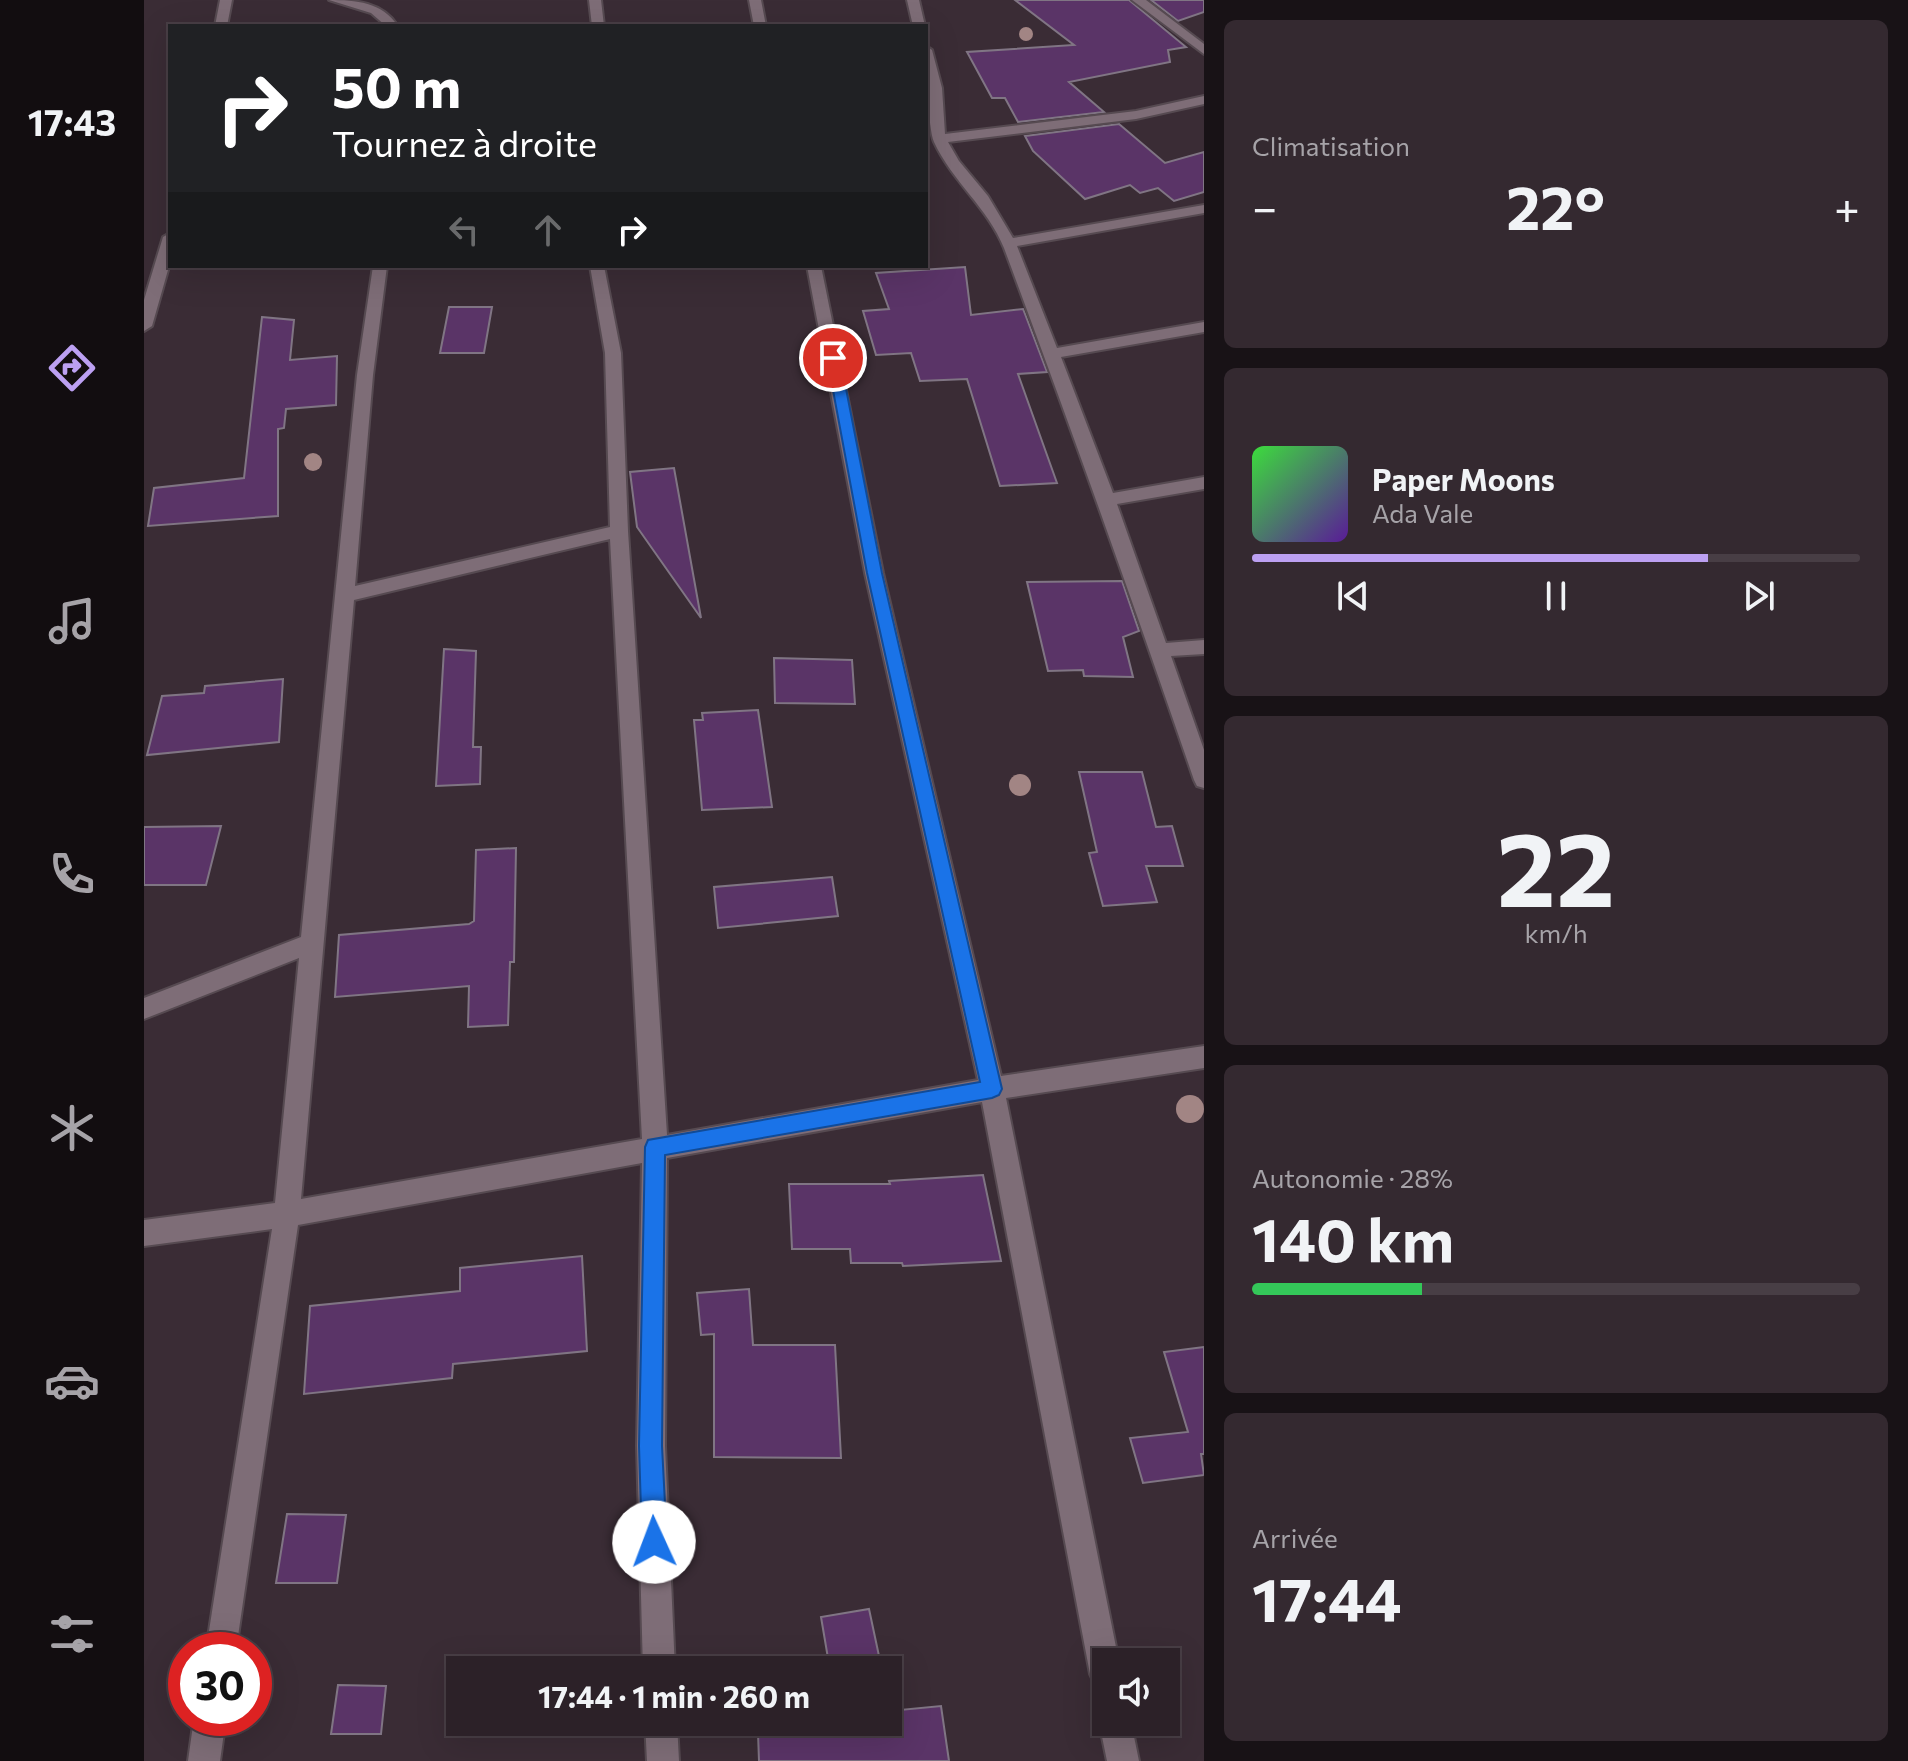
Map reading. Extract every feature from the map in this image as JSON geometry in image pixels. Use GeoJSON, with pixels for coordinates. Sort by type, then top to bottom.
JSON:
{"type":"FeatureCollection","features":[{"type":"Feature","properties":{"kind":"street"},"geometry":{"type":"LineString","coordinates":[[221,24],[226,0]]}},
{"type":"Feature","properties":{"kind":"street"},"geometry":{"type":"LineString","coordinates":[[335,0],[369,8],[389,19],[391,24]]}},
{"type":"Feature","properties":{"kind":"street"},"geometry":{"type":"LineString","coordinates":[[595,0],[598,24]]}},
{"type":"Feature","properties":{"kind":"street"},"geometry":{"type":"LineString","coordinates":[[756,0],[760,24]]}},
{"type":"Feature","properties":{"kind":"street"},"geometry":{"type":"LineString","coordinates":[[913,0],[919,24]]}},
{"type":"Feature","properties":{"kind":"street"},"geometry":{"type":"LineString","coordinates":[[1138,0],[1204,50]]}},
{"type":"Feature","properties":{"kind":"street"},"geometry":{"type":"LineString","coordinates":[[928,58],[936,88],[939,139],[953,163],[981,196],[1009,243],[1107,500],[1204,780]]}},
{"type":"Feature","properties":{"kind":"street"},"geometry":{"type":"LineString","coordinates":[[939,139],[1136,115],[1204,100]]}},
{"type":"Feature","properties":{"kind":"street"},"geometry":{"type":"LineString","coordinates":[[1009,243],[1204,209]]}},
{"type":"Feature","properties":{"kind":"street"},"geometry":{"type":"LineString","coordinates":[[144,326],[168,244]]}},
{"type":"Feature","properties":{"kind":"street"},"geometry":{"type":"LineString","coordinates":[[224,1632],[287,1214],[365,375],[380,268]]}},
{"type":"Feature","properties":{"kind":"street"},"geometry":{"type":"LineString","coordinates":[[597,268],[613,353],[619,531],[655,1147],[651,1446],[658,1656]]}},
{"type":"Feature","properties":{"kind":"street"},"geometry":{"type":"LineString","coordinates":[[814,268],[874,573],[992,1089],[1101,1648]]}},
{"type":"Feature","properties":{"kind":"street"},"geometry":{"type":"LineString","coordinates":[[1053,354],[1204,327]]}},
{"type":"Feature","properties":{"kind":"street"},"geometry":{"type":"LineString","coordinates":[[1107,500],[1204,483]]}},
{"type":"Feature","properties":{"kind":"street"},"geometry":{"type":"LineString","coordinates":[[345,595],[619,531]]}},
{"type":"Feature","properties":{"kind":"street"},"geometry":{"type":"LineString","coordinates":[[1161,650],[1204,647]]}},
{"type":"Feature","properties":{"kind":"street"},"geometry":{"type":"LineString","coordinates":[[144,1009],[312,943]]}},
{"type":"Feature","properties":{"kind":"street"},"geometry":{"type":"LineString","coordinates":[[144,1233],[287,1214],[992,1089],[1204,1057]]}},
{"type":"Feature","properties":{"kind":"street"},"geometry":{"type":"LineString","coordinates":[[204,1761],[207,1736]]}},
{"type":"Feature","properties":{"kind":"street"},"geometry":{"type":"LineString","coordinates":[[662,1736],[663,1761]]}},
{"type":"Feature","properties":{"kind":"street"},"geometry":{"type":"LineString","coordinates":[[1118,1736],[1123,1761]]}},
{"type":"Feature","properties":{"kind":"building"},"geometry":{"type":"Polygon","coordinates":[[[1015,0],[1129,0],[1186,47],[1168,50],[1170,62],[1069,82],[1104,112],[1018,122],[1005,98],[992,98],[967,52],[1074,45],[1015,0]]]}},
{"type":"Feature","properties":{"kind":"building"},"geometry":{"type":"Polygon","coordinates":[[[1151,0],[1204,0],[1204,12],[1178,21],[1151,0]]]}},
{"type":"Feature","properties":{"kind":"building"},"geometry":{"type":"Polygon","coordinates":[[[1119,124],[1165,163],[1204,152],[1204,192],[1174,201],[1158,188],[1140,193],[1130,185],[1085,199],[1033,151],[1025,136],[1119,124]]]}},
{"type":"Feature","properties":{"kind":"building"},"geometry":{"type":"Polygon","coordinates":[[[965,267],[971,315],[1023,309],[1047,372],[1018,374],[1057,483],[1000,486],[967,379],[920,381],[911,353],[876,355],[863,311],[889,309],[876,273],[965,267]]]}},
{"type":"Feature","properties":{"kind":"building"},"geometry":{"type":"Polygon","coordinates":[[[449,307],[492,307],[484,353],[440,353],[449,307]]]}},
{"type":"Feature","properties":{"kind":"building"},"geometry":{"type":"Polygon","coordinates":[[[262,317],[294,320],[290,360],[337,356],[336,405],[286,409],[284,428],[278,429],[278,516],[148,526],[154,488],[244,478],[262,317]]]}},
{"type":"Feature","properties":{"kind":"building"},"geometry":{"type":"Polygon","coordinates":[[[674,468],[701,618],[637,527],[630,472],[674,468]]]}},
{"type":"Feature","properties":{"kind":"building"},"geometry":{"type":"Polygon","coordinates":[[[1122,581],[1139,631],[1123,637],[1133,677],[1084,676],[1083,670],[1048,671],[1027,582],[1122,581]]]}},
{"type":"Feature","properties":{"kind":"building"},"geometry":{"type":"Polygon","coordinates":[[[444,649],[476,651],[473,747],[481,747],[480,784],[436,786],[444,649]]]}},
{"type":"Feature","properties":{"kind":"building"},"geometry":{"type":"Polygon","coordinates":[[[774,658],[852,660],[855,704],[775,703],[774,658]]]}},
{"type":"Feature","properties":{"kind":"building"},"geometry":{"type":"Polygon","coordinates":[[[283,679],[279,742],[147,755],[162,696],[204,693],[205,686],[283,679]]]}},
{"type":"Feature","properties":{"kind":"building"},"geometry":{"type":"Polygon","coordinates":[[[758,710],[772,807],[702,810],[694,720],[703,720],[702,713],[758,710]]]}},
{"type":"Feature","properties":{"kind":"building"},"geometry":{"type":"Polygon","coordinates":[[[1079,772],[1142,772],[1156,827],[1172,826],[1183,866],[1146,866],[1157,902],[1103,906],[1089,853],[1097,852],[1079,772]]]}},
{"type":"Feature","properties":{"kind":"building"},"geometry":{"type":"Polygon","coordinates":[[[221,826],[206,885],[144,885],[144,827],[221,826]]]}},
{"type":"Feature","properties":{"kind":"building"},"geometry":{"type":"Polygon","coordinates":[[[516,848],[514,962],[510,962],[508,1025],[468,1027],[469,986],[335,997],[339,935],[469,924],[474,921],[476,850],[516,848]]]}},
{"type":"Feature","properties":{"kind":"building"},"geometry":{"type":"Polygon","coordinates":[[[832,877],[838,916],[718,928],[714,887],[832,877]]]}},
{"type":"Feature","properties":{"kind":"building"},"geometry":{"type":"Polygon","coordinates":[[[983,1175],[1001,1261],[903,1266],[902,1263],[851,1263],[850,1249],[792,1249],[789,1184],[890,1184],[889,1181],[983,1175]]]}},
{"type":"Feature","properties":{"kind":"building"},"geometry":{"type":"Polygon","coordinates":[[[582,1256],[587,1351],[453,1364],[452,1378],[304,1394],[310,1306],[460,1291],[460,1268],[582,1256]]]}},
{"type":"Feature","properties":{"kind":"building"},"geometry":{"type":"Polygon","coordinates":[[[749,1289],[753,1345],[835,1345],[841,1458],[714,1457],[714,1334],[701,1335],[697,1293],[749,1289]]]}},
{"type":"Feature","properties":{"kind":"building"},"geometry":{"type":"Polygon","coordinates":[[[1204,1347],[1204,1454],[1201,1454],[1204,1475],[1143,1483],[1130,1438],[1188,1432],[1164,1352],[1204,1347]]]}},
{"type":"Feature","properties":{"kind":"building"},"geometry":{"type":"Polygon","coordinates":[[[287,1514],[346,1515],[337,1583],[276,1583],[287,1514]]]}},
{"type":"Feature","properties":{"kind":"building"},"geometry":{"type":"Polygon","coordinates":[[[869,1609],[879,1656],[828,1656],[821,1617],[869,1609]]]}},
{"type":"Feature","properties":{"kind":"building"},"geometry":{"type":"Polygon","coordinates":[[[338,1685],[386,1686],[381,1734],[331,1734],[338,1685]]]}},
{"type":"Feature","properties":{"kind":"building"},"geometry":{"type":"Polygon","coordinates":[[[941,1706],[949,1761],[759,1761],[758,1736],[902,1736],[902,1710],[941,1706]]]}},
{"type":"Feature","properties":{"kind":"route"},"geometry":{"type":"LineString","coordinates":[[654,1542],[651,1446],[655,1147],[992,1089],[874,573],[833,358]]}}]}
